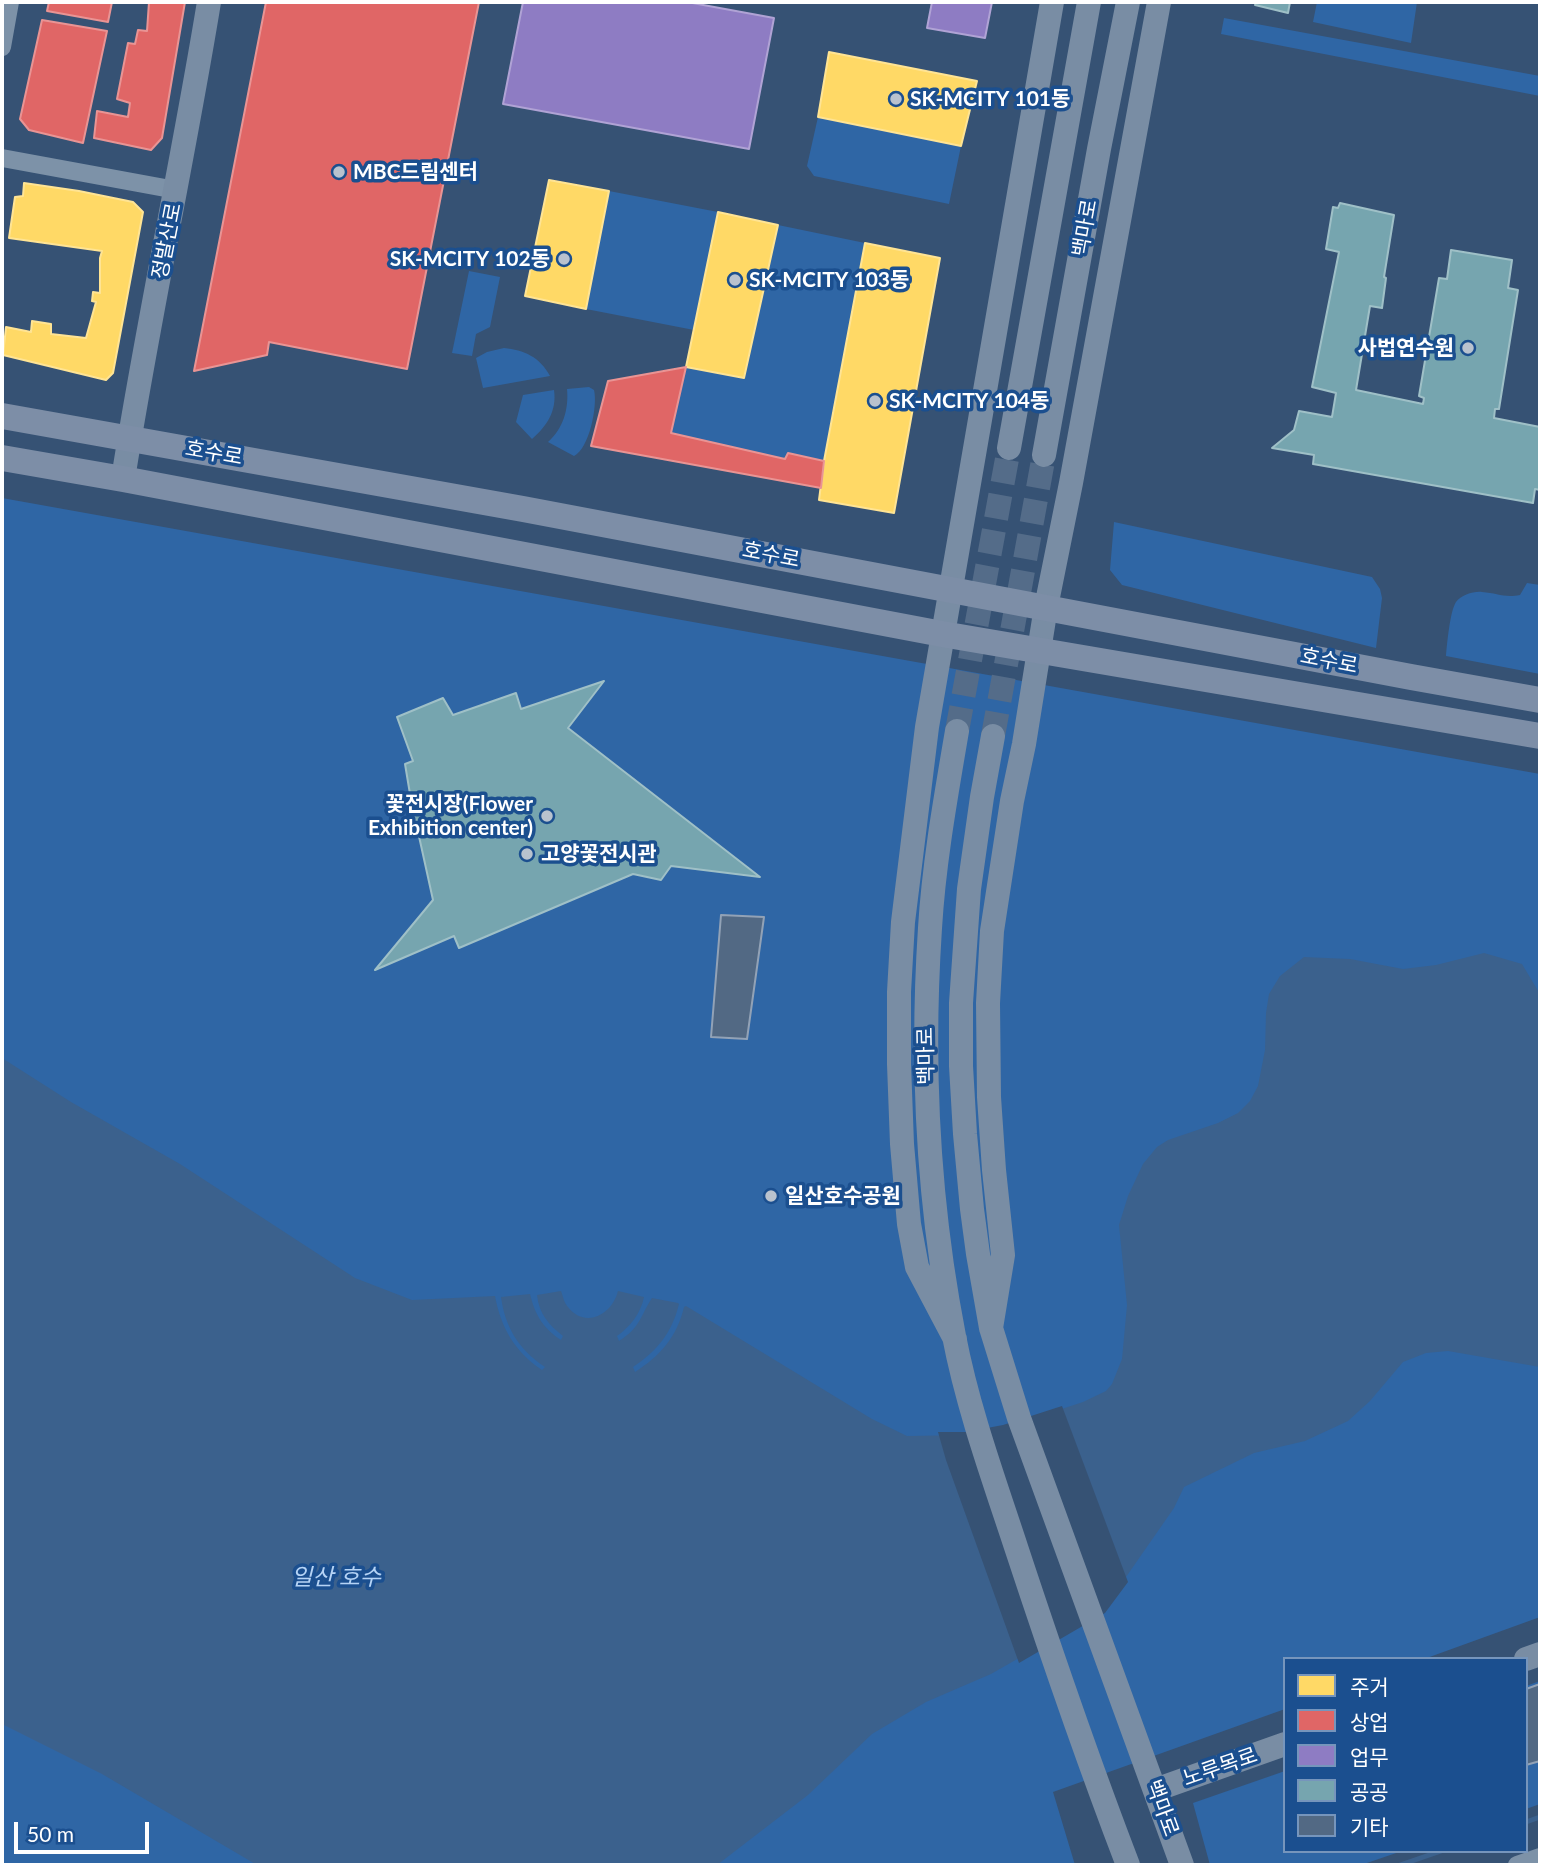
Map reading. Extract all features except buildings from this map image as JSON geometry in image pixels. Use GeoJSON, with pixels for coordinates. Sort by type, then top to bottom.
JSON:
{"type":"FeatureCollection","features":[{"type":"Feature","properties":{"kind":"main road","name":"정발산로"},"geometry":{"type":"LineString","coordinates":[[123,479],[209,2]]}},
{"type":"Feature","properties":{"kind":"main road"},"geometry":{"type":"LineString","coordinates":[[954,1339],[917,1267],[908,1211],[902,1144],[898,1030],[901,956],[907,880],[927,727],[1052,2]]}},
{"type":"Feature","properties":{"kind":"main road","name":"백마로"},"geometry":{"type":"LineString","coordinates":[[1009,448],[1089,2]]}},
{"type":"Feature","properties":{"kind":"main road","name":"백마로"},"geometry":{"type":"LineString","coordinates":[[1044,455],[1099,149],[1129,2]]}},
{"type":"Feature","properties":{"kind":"main road"},"geometry":{"type":"LineString","coordinates":[[991,1328],[1003,1255],[994,1170],[987,1024],[990,955],[997,892],[1046,607],[1159,2]]}},
{"type":"Feature","properties":{"kind":"main road","name":"호수로"},"geometry":{"type":"LineString","coordinates":[[2,416],[499,504],[1540,700]]}},
{"type":"Feature","properties":{"kind":"main road","name":"호수로"},"geometry":{"type":"LineString","coordinates":[[2,458],[942,634],[1540,736]]}},
{"type":"Feature","properties":{"kind":"main road","name":"백마로"},"geometry":{"type":"LineString","coordinates":[[957,731],[936,868],[930,926],[925,1036],[941,1258],[954,1339],[985,1450],[1090,1765],[1128,1865]]}},
{"type":"Feature","properties":{"kind":"main road","name":"백마로"},"geometry":{"type":"LineString","coordinates":[[993,736],[970,888],[961,1026],[962,1097],[978,1254],[991,1328],[1003,1367],[1073,1568],[1182,1865]]}},
{"type":"Feature","properties":{"kind":"main road","name":"노루목로"},"geometry":{"type":"LineString","coordinates":[[1155,1790],[1283,1745]]}},
{"type":"Feature","properties":{"kind":"street"},"geometry":{"type":"LineString","coordinates":[[2,47],[10,2]]}},
{"type":"Feature","properties":{"kind":"street"},"geometry":{"type":"LineString","coordinates":[[2,158],[176,190]]}},
{"type":"Feature","properties":{"kind":"street"},"geometry":{"type":"LineString","coordinates":[[1517,1865],[1540,1857]]}},
{"type":"Feature","properties":{"kind":"shaded area"},"geometry":{"type":"Polygon","coordinates":[[[1317,2],[1417,2],[1411,43],[1313,22],[1317,2]]]}},
{"type":"Feature","properties":{"kind":"shaded area"},"geometry":{"type":"Polygon","coordinates":[[[1224,18],[1540,76],[1540,96],[1221,34],[1224,18]]]}},
{"type":"Feature","properties":{"kind":"shaded area"},"geometry":{"type":"Polygon","coordinates":[[[818,117],[961,146],[949,204],[814,176],[807,166],[818,117]]]}},
{"type":"Feature","properties":{"kind":"shaded area"},"geometry":{"type":"Polygon","coordinates":[[[609,191],[718,212],[694,330],[586,309],[609,191]]]}},
{"type":"Feature","properties":{"kind":"shaded area"},"geometry":{"type":"Polygon","coordinates":[[[778,225],[865,243],[824,461],[788,453],[785,459],[671,433],[686,367],[744,377],[778,225]]]}},
{"type":"Feature","properties":{"kind":"shaded area"},"geometry":{"type":"Polygon","coordinates":[[[469,271],[500,277],[490,327],[476,334],[472,356],[452,353],[469,271]]]}},
{"type":"Feature","properties":{"kind":"shaded area"},"geometry":{"type":"Polygon","coordinates":[[[504,348],[531,356],[550,376],[483,388],[476,358],[504,348]]]}},
{"type":"Feature","properties":{"kind":"shaded area"},"geometry":{"type":"Polygon","coordinates":[[[589,387],[594,390],[595,397],[593,416],[584,445],[574,456],[548,442],[558,431],[564,418],[567,389],[589,387]]]}},
{"type":"Feature","properties":{"kind":"shaded area"},"geometry":{"type":"Polygon","coordinates":[[[554,390],[554,405],[550,418],[532,439],[516,422],[523,395],[554,390]]]}},
{"type":"Feature","properties":{"kind":"shaded area","name":"일산호수공원"},"geometry":{"type":"Polygon","coordinates":[[[2,498],[1540,774],[1540,1617],[1430,1657],[1283,1657],[1283,1710],[1053,1792],[1075,1865],[2,1865],[2,498]]]}},
{"type":"Feature","properties":{"kind":"shaded area"},"geometry":{"type":"Polygon","coordinates":[[[1114,522],[1372,577],[1382,598],[1376,648],[1122,585],[1110,570],[1114,522]]]}},
{"type":"Feature","properties":{"kind":"shaded area"},"geometry":{"type":"Polygon","coordinates":[[[1527,583],[1540,585],[1540,674],[1446,656],[1452,613],[1458,600],[1479,592],[1520,595],[1527,583]]]}},
{"type":"Feature","properties":{"kind":"shaded area"},"geometry":{"type":"Polygon","coordinates":[[[1540,1681],[1540,1804],[1528,1808],[1528,1685],[1540,1681]]]}},
{"type":"Feature","properties":{"kind":"shaded area"},"geometry":{"type":"Polygon","coordinates":[[[1283,1772],[1283,1853],[1396,1853],[1361,1865],[1210,1865],[1193,1803],[1283,1772]]]}},
{"type":"Feature","properties":{"kind":"water","name":"일산 호수"},"geometry":{"type":"Polygon","coordinates":[[[1484,953],[1522,964],[1540,994],[1540,1367],[1448,1351],[1426,1353],[1403,1362],[1370,1401],[1348,1421],[1305,1441],[1254,1453],[1184,1487],[1174,1508],[1103,1610],[991,1674],[926,1702],[872,1734],[808,1795],[717,1865],[257,1865],[102,1774],[2,1724],[2,1058],[71,1102],[180,1164],[355,1278],[412,1300],[495,1296],[505,1329],[524,1355],[542,1370],[545,1367],[528,1353],[515,1337],[506,1318],[501,1297],[530,1294],[541,1320],[549,1331],[561,1340],[563,1336],[542,1313],[537,1295],[561,1291],[566,1304],[575,1314],[590,1318],[610,1307],[618,1291],[644,1297],[634,1319],[617,1336],[619,1341],[636,1326],[652,1298],[679,1304],[668,1332],[656,1348],[633,1367],[635,1372],[666,1345],[686,1306],[872,1419],[907,1436],[967,1435],[1004,1428],[1083,1402],[1106,1391],[1112,1384],[1122,1359],[1127,1305],[1119,1225],[1128,1196],[1143,1164],[1157,1147],[1168,1140],[1218,1123],[1238,1113],[1250,1101],[1258,1086],[1265,1050],[1269,994],[1280,976],[1304,957],[1350,959],[1403,969],[1436,965],[1484,953]]]}},
{"type":"Feature","properties":{"kind":"pier"},"geometry":{"type":"Polygon","coordinates":[[[1062,1406],[1128,1582],[1105,1613],[1019,1663],[938,1432],[966,1432],[1003,1425],[1062,1406]]]}},
{"type":"Feature","properties":{"kind":"waterway"},"geometry":{"type":"LineString","coordinates":[[1528,1821],[1540,1817]]}},
{"type":"Feature","properties":{"kind":"waterway"},"geometry":{"type":"LineString","coordinates":[[1400,1865],[1435,1853]]}},
{"type":"Feature","properties":{"kind":"tunnel"},"geometry":{"type":"LineString","coordinates":[[957,731],[1009,448]]}},
{"type":"Feature","properties":{"kind":"tunnel"},"geometry":{"type":"LineString","coordinates":[[993,736],[1044,455]]}},
{"type":"Feature","properties":{"kind":"place","name":"SK-MCITY 101동"},"geometry":{"type":"Point","coordinates":[896,99]}},
{"type":"Feature","properties":{"kind":"place","name":"MBC드림센터"},"geometry":{"type":"Point","coordinates":[339,172]}},
{"type":"Feature","properties":{"kind":"place","name":"SK-MCITY 102동"},"geometry":{"type":"Point","coordinates":[564,259]}},
{"type":"Feature","properties":{"kind":"place","name":"SK-MCITY 103동"},"geometry":{"type":"Point","coordinates":[735,280]}},
{"type":"Feature","properties":{"kind":"place","name":"사법연수원"},"geometry":{"type":"Point","coordinates":[1468,348]}},
{"type":"Feature","properties":{"kind":"place","name":"SK-MCITY 104동"},"geometry":{"type":"Point","coordinates":[875,401]}},
{"type":"Feature","properties":{"kind":"place","name":"꽃전시장(Flower Exhibition center)"},"geometry":{"type":"Point","coordinates":[547,816]}},
{"type":"Feature","properties":{"kind":"place","name":"고양꽃전시관"},"geometry":{"type":"Point","coordinates":[527,854]}},
{"type":"Feature","properties":{"kind":"place","name":"일산호수공원"},"geometry":{"type":"Point","coordinates":[771,1196]}}]}
